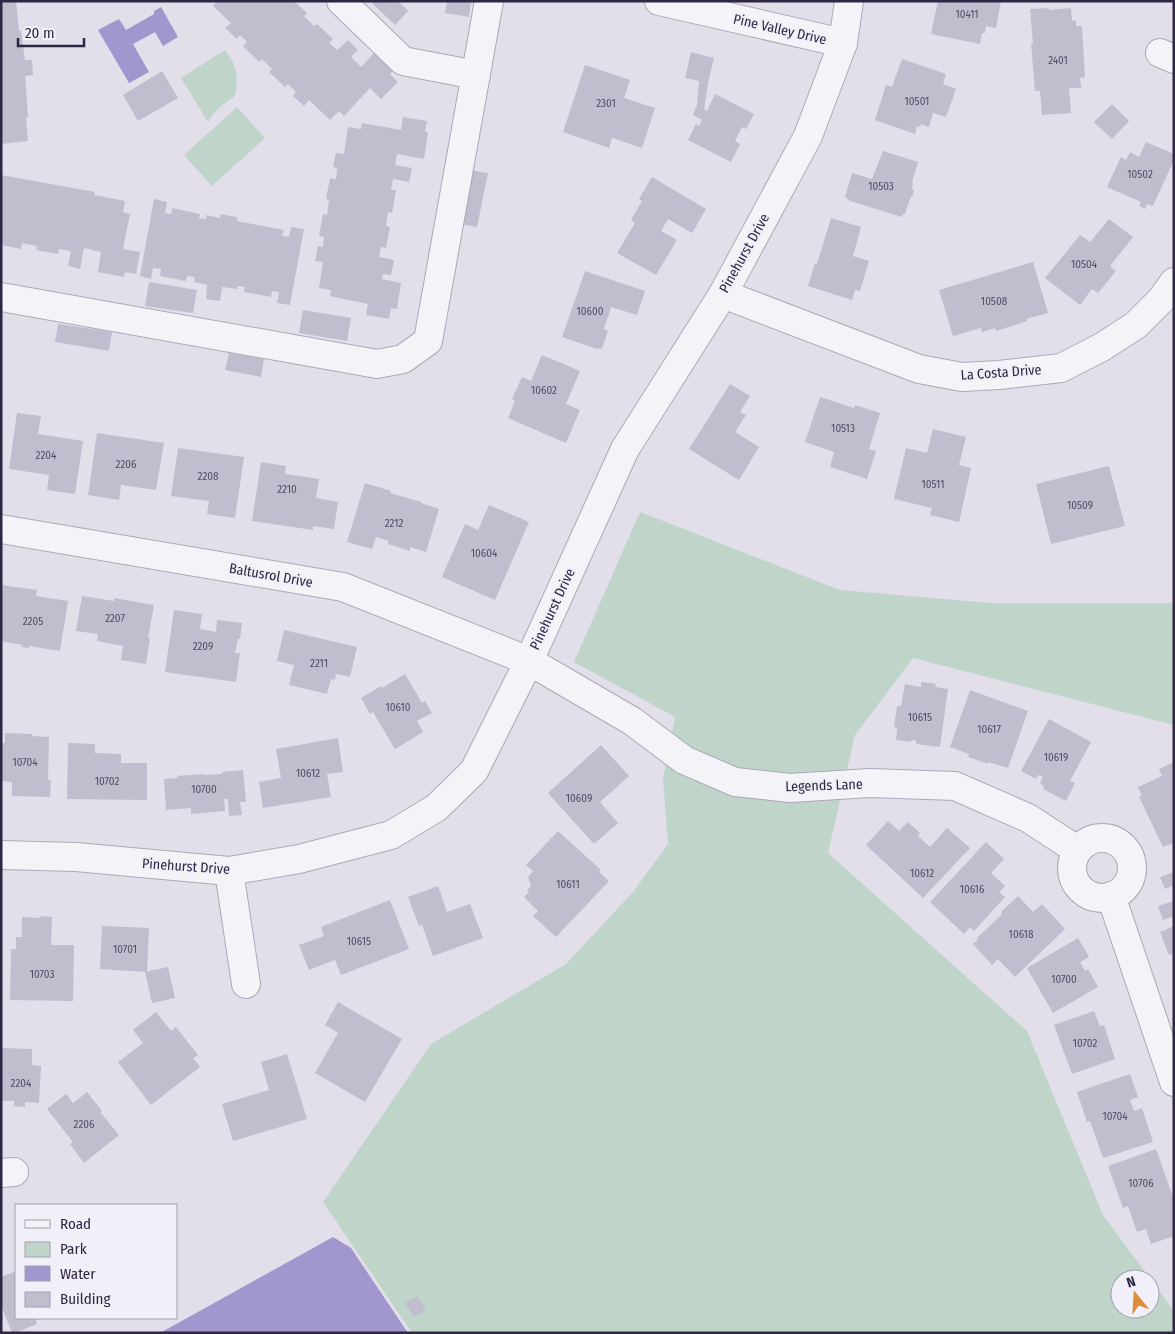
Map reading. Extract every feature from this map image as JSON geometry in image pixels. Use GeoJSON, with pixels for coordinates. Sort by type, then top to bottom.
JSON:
{"type":"FeatureCollection","features":[{"type":"Feature","properties":{"kind":"street"},"geometry":{"type":"LineString","coordinates":[[341,1],[403,61],[476,75]]}},
{"type":"Feature","properties":{"kind":"street"},"geometry":{"type":"LineString","coordinates":[[1,297],[377,364],[403,359],[428,341],[489,1]]}},
{"type":"Feature","properties":{"kind":"street","name":"Pine Valley Drive"},"geometry":{"type":"LineString","coordinates":[[659,1],[843,43]]}},
{"type":"Feature","properties":{"kind":"street","name":"Pinehurst Drive"},"geometry":{"type":"LineString","coordinates":[[1,855],[76,857],[229,871],[299,859],[391,835],[436,808],[474,770],[529,661],[625,449],[723,294],[808,136],[843,43],[850,1]]}},
{"type":"Feature","properties":{"kind":"street","name":"La Costa Drive"},"geometry":{"type":"LineString","coordinates":[[723,294],[919,369],[962,376],[999,375],[1061,368],[1102,347],[1136,325],[1161,300],[1174,282]]}},
{"type":"Feature","properties":{"kind":"street","name":"Baltusrol Drive"},"geometry":{"type":"LineString","coordinates":[[1,529],[343,587],[529,661]]}},
{"type":"Feature","properties":{"kind":"street","name":"Legends Lane"},"geometry":{"type":"LineString","coordinates":[[529,661],[632,721],[684,760],[735,782],[790,788],[870,783],[955,786],[1028,818],[1077,850]]}},
{"type":"Feature","properties":{"kind":"street"},"geometry":{"type":"LineString","coordinates":[[1104,838],[1114,840],[1129,854],[1132,864],[1127,884],[1120,892],[1102,898],[1084,892],[1073,877],[1073,859],[1077,850],[1093,839],[1104,838]]}},
{"type":"Feature","properties":{"kind":"street"},"geometry":{"type":"LineString","coordinates":[[229,871],[246,984]]}},
{"type":"Feature","properties":{"kind":"street"},"geometry":{"type":"LineString","coordinates":[[1111,896],[1174,1082]]}},
{"type":"Feature","properties":{"kind":"green space"},"geometry":{"type":"Polygon","coordinates":[[[225,50],[236,72],[235,96],[220,108],[208,122],[181,78],[225,50]]]}},
{"type":"Feature","properties":{"kind":"green space"},"geometry":{"type":"Polygon","coordinates":[[[237,107],[265,138],[212,186],[184,155],[237,107]]]}},
{"type":"Feature","properties":{"kind":"green space"},"geometry":{"type":"Polygon","coordinates":[[[640,512],[840,590],[991,603],[1174,603],[1174,725],[913,658],[855,735],[828,853],[1027,1031],[1103,1215],[1143,1269],[1110,1269],[1110,1319],[1160,1319],[1160,1292],[1174,1311],[1174,1333],[412,1333],[323,1202],[431,1044],[566,964],[633,892],[668,844],[663,779],[675,717],[574,662],[640,512]]]}},
{"type":"Feature","properties":{"kind":"water"},"geometry":{"type":"Polygon","coordinates":[[[161,7],[178,37],[163,46],[155,32],[133,44],[149,72],[129,83],[98,30],[119,19],[126,30],[154,14],[154,11],[161,7]]]}},
{"type":"Feature","properties":{"kind":"water"},"geometry":{"type":"Polygon","coordinates":[[[333,1237],[351,1248],[408,1333],[160,1333],[333,1237]]]}},
{"type":"Feature","properties":{"kind":"building"},"geometry":{"type":"Polygon","coordinates":[[[1,1],[16,1],[19,31],[21,31],[25,60],[32,60],[33,75],[25,76],[28,141],[1,144],[1,1]]]}},
{"type":"Feature","properties":{"kind":"building"},"geometry":{"type":"Polygon","coordinates":[[[217,1],[294,1],[307,13],[304,16],[314,26],[317,24],[333,39],[329,43],[337,50],[348,40],[358,50],[351,57],[361,67],[375,52],[394,70],[390,74],[398,82],[381,99],[370,88],[344,116],[339,111],[330,120],[309,100],[304,106],[293,96],[296,92],[288,84],[285,87],[269,72],[272,69],[262,59],[259,62],[243,46],[247,42],[240,35],[237,39],[225,28],[231,23],[213,6],[217,1]]]}},
{"type":"Feature","properties":{"kind":"building"},"geometry":{"type":"Polygon","coordinates":[[[370,1],[398,1],[408,11],[395,25],[370,1]]]}},
{"type":"Feature","properties":{"kind":"building"},"geometry":{"type":"Polygon","coordinates":[[[447,1],[471,1],[469,17],[445,13],[447,1]]]}},
{"type":"Feature","properties":{"kind":"building"},"geometry":{"type":"Polygon","coordinates":[[[938,1],[1001,1],[996,28],[986,26],[985,33],[982,33],[980,44],[931,34],[938,1]]]}},
{"type":"Feature","properties":{"kind":"building"},"geometry":{"type":"Polygon","coordinates":[[[1049,8],[1049,10],[1071,8],[1072,21],[1076,20],[1076,26],[1082,26],[1085,77],[1080,78],[1081,88],[1069,88],[1071,113],[1042,115],[1040,91],[1035,91],[1030,9],[1049,8]]]}},
{"type":"Feature","properties":{"kind":"building"},"geometry":{"type":"Polygon","coordinates":[[[691,52],[714,58],[704,109],[707,111],[715,94],[754,114],[746,129],[742,127],[735,141],[740,144],[731,162],[688,140],[696,124],[699,126],[702,120],[693,115],[697,105],[699,81],[685,78],[691,52]]]}},
{"type":"Feature","properties":{"kind":"building"},"geometry":{"type":"Polygon","coordinates":[[[902,59],[946,74],[943,84],[956,89],[946,117],[933,113],[929,127],[921,124],[920,127],[917,126],[915,134],[875,120],[886,85],[892,87],[902,59]]]}},
{"type":"Feature","properties":{"kind":"building"},"geometry":{"type":"Polygon","coordinates":[[[585,65],[630,80],[624,98],[655,108],[642,148],[612,138],[609,148],[563,132],[585,65]]]}},
{"type":"Feature","properties":{"kind":"building"},"geometry":{"type":"Polygon","coordinates":[[[162,71],[178,98],[138,121],[123,95],[162,71]]]}},
{"type":"Feature","properties":{"kind":"building"},"geometry":{"type":"Polygon","coordinates":[[[1112,104],[1129,121],[1112,139],[1094,122],[1112,104]]]}},
{"type":"Feature","properties":{"kind":"building"},"geometry":{"type":"Polygon","coordinates":[[[403,117],[427,121],[425,132],[428,132],[424,159],[397,154],[395,165],[412,168],[409,182],[393,179],[391,190],[396,190],[392,213],[388,212],[386,226],[390,227],[386,248],[381,247],[379,257],[394,260],[391,275],[383,274],[382,279],[401,283],[397,309],[391,308],[389,319],[366,315],[368,304],[330,296],[331,290],[319,288],[323,262],[315,261],[318,246],[323,247],[324,237],[319,236],[323,214],[327,215],[329,200],[326,199],[330,178],[336,179],[337,168],[333,167],[336,153],[344,154],[348,127],[361,129],[362,123],[401,130],[403,117]]]}},
{"type":"Feature","properties":{"kind":"building"},"geometry":{"type":"Polygon","coordinates":[[[1146,142],[1174,154],[1174,160],[1153,206],[1147,204],[1145,209],[1139,206],[1141,202],[1107,187],[1121,157],[1126,160],[1130,152],[1139,157],[1146,142]]]}},
{"type":"Feature","properties":{"kind":"building"},"geometry":{"type":"Polygon","coordinates":[[[883,151],[918,162],[912,182],[912,189],[914,190],[912,197],[902,217],[850,201],[845,197],[852,173],[872,179],[883,151]]]}},
{"type":"Feature","properties":{"kind":"building"},"geometry":{"type":"Polygon","coordinates":[[[469,170],[488,173],[477,227],[459,224],[469,170]]]}},
{"type":"Feature","properties":{"kind":"building"},"geometry":{"type":"Polygon","coordinates":[[[1,175],[95,192],[94,195],[125,201],[123,212],[130,214],[123,249],[140,252],[136,274],[125,272],[124,277],[98,272],[101,252],[84,248],[80,269],[68,266],[71,251],[59,249],[58,254],[36,250],[37,246],[22,243],[21,249],[1,245],[1,175]]]}},
{"type":"Feature","properties":{"kind":"building"},"geometry":{"type":"Polygon","coordinates":[[[652,177],[706,209],[692,233],[668,219],[661,231],[677,240],[656,275],[617,253],[635,223],[631,220],[642,201],[639,199],[652,177]]]}},
{"type":"Feature","properties":{"kind":"building"},"geometry":{"type":"Polygon","coordinates":[[[154,199],[167,202],[165,213],[171,214],[172,208],[200,214],[199,218],[206,219],[206,215],[220,218],[221,214],[237,217],[237,221],[284,230],[282,236],[289,237],[291,227],[304,229],[290,305],[277,303],[279,292],[272,291],[271,297],[244,292],[245,287],[238,286],[237,289],[222,287],[220,301],[206,299],[207,285],[194,282],[195,277],[187,276],[186,281],[160,276],[161,269],[153,268],[151,279],[140,276],[154,199]]]}},
{"type":"Feature","properties":{"kind":"building"},"geometry":{"type":"Polygon","coordinates":[[[831,218],[861,227],[853,256],[869,261],[860,291],[855,290],[852,300],[808,286],[831,218]]]}},
{"type":"Feature","properties":{"kind":"building"},"geometry":{"type":"Polygon","coordinates":[[[1109,219],[1133,237],[1110,266],[1116,271],[1098,293],[1092,289],[1080,305],[1045,278],[1080,235],[1090,242],[1109,219]]]}},
{"type":"Feature","properties":{"kind":"building"},"geometry":{"type":"Polygon","coordinates":[[[1033,262],[1048,313],[1026,319],[1027,321],[996,331],[995,328],[982,332],[981,328],[953,336],[939,290],[1033,262]]]}},
{"type":"Feature","properties":{"kind":"building"},"geometry":{"type":"Polygon","coordinates":[[[585,271],[645,291],[637,315],[611,307],[604,329],[608,331],[602,349],[562,337],[585,271]]]}},
{"type":"Feature","properties":{"kind":"building"},"geometry":{"type":"Polygon","coordinates":[[[149,282],[197,290],[193,313],[145,306],[149,282]]]}},
{"type":"Feature","properties":{"kind":"building"},"geometry":{"type":"Polygon","coordinates":[[[303,310],[351,318],[347,341],[299,333],[303,310]]]}},
{"type":"Feature","properties":{"kind":"building"},"geometry":{"type":"Polygon","coordinates":[[[58,324],[112,332],[109,351],[55,342],[58,324]]]}},
{"type":"Feature","properties":{"kind":"building"},"geometry":{"type":"Polygon","coordinates":[[[229,353],[264,359],[261,377],[225,370],[229,353]]]}},
{"type":"Feature","properties":{"kind":"building"},"geometry":{"type":"Polygon","coordinates":[[[542,355],[580,371],[566,404],[580,410],[566,443],[508,418],[515,401],[512,399],[522,377],[531,381],[542,355]]]}},
{"type":"Feature","properties":{"kind":"building"},"geometry":{"type":"Polygon","coordinates":[[[730,384],[750,396],[740,412],[746,415],[735,432],[759,447],[739,480],[689,449],[730,384]]]}},
{"type":"Feature","properties":{"kind":"building"},"geometry":{"type":"Polygon","coordinates":[[[820,397],[854,408],[855,405],[880,413],[869,449],[876,451],[867,479],[830,467],[834,452],[805,442],[820,397]]]}},
{"type":"Feature","properties":{"kind":"building"},"geometry":{"type":"Polygon","coordinates":[[[17,413],[41,416],[38,434],[83,441],[75,494],[47,490],[49,475],[9,469],[17,413]]]}},
{"type":"Feature","properties":{"kind":"building"},"geometry":{"type":"Polygon","coordinates":[[[933,429],[966,437],[959,465],[971,468],[959,522],[930,515],[932,508],[894,499],[906,448],[927,453],[933,429]]]}},
{"type":"Feature","properties":{"kind":"building"},"geometry":{"type":"Polygon","coordinates":[[[97,433],[164,443],[156,490],[121,485],[119,500],[88,495],[97,433]]]}},
{"type":"Feature","properties":{"kind":"building"},"geometry":{"type":"Polygon","coordinates":[[[178,448],[244,457],[235,518],[207,514],[209,501],[171,496],[178,448]]]}},
{"type":"Feature","properties":{"kind":"building"},"geometry":{"type":"Polygon","coordinates":[[[261,462],[286,466],[285,474],[319,479],[316,498],[338,502],[334,529],[313,526],[313,530],[252,521],[261,462]]]}},
{"type":"Feature","properties":{"kind":"building"},"geometry":{"type":"Polygon","coordinates":[[[1109,466],[1125,526],[1051,544],[1036,484],[1109,466]]]}},
{"type":"Feature","properties":{"kind":"building"},"geometry":{"type":"Polygon","coordinates":[[[365,483],[439,509],[426,552],[410,547],[410,551],[388,544],[389,541],[376,537],[372,549],[347,542],[365,483]]]}},
{"type":"Feature","properties":{"kind":"building"},"geometry":{"type":"Polygon","coordinates":[[[489,505],[529,522],[495,600],[442,577],[465,524],[478,530],[489,505]]]}},
{"type":"Feature","properties":{"kind":"building"},"geometry":{"type":"Polygon","coordinates":[[[1,585],[37,590],[36,596],[68,601],[60,651],[29,646],[29,648],[21,647],[22,645],[1,641],[1,585]]]}},
{"type":"Feature","properties":{"kind":"building"},"geometry":{"type":"Polygon","coordinates":[[[82,596],[114,601],[114,598],[154,605],[148,638],[150,638],[146,664],[121,660],[123,646],[97,641],[98,634],[76,631],[82,596]]]}},
{"type":"Feature","properties":{"kind":"building"},"geometry":{"type":"Polygon","coordinates":[[[174,610],[202,614],[200,629],[216,632],[217,620],[242,623],[240,639],[238,639],[235,653],[240,653],[236,682],[165,672],[174,610]]]}},
{"type":"Feature","properties":{"kind":"building"},"geometry":{"type":"Polygon","coordinates":[[[284,630],[357,647],[350,677],[336,674],[335,680],[331,679],[327,694],[289,685],[294,665],[277,661],[284,630]]]}},
{"type":"Feature","properties":{"kind":"building"},"geometry":{"type":"Polygon","coordinates":[[[405,674],[422,703],[425,701],[432,713],[417,721],[423,732],[395,749],[373,712],[370,714],[361,698],[405,674]]]}},
{"type":"Feature","properties":{"kind":"building"},"geometry":{"type":"Polygon","coordinates":[[[921,682],[936,684],[935,687],[948,689],[940,747],[916,744],[916,741],[912,740],[911,742],[896,740],[897,728],[894,727],[897,706],[901,706],[905,684],[921,687],[921,682]]]}},
{"type":"Feature","properties":{"kind":"building"},"geometry":{"type":"Polygon","coordinates":[[[970,690],[1028,711],[1008,768],[968,757],[969,754],[950,747],[970,690]]]}},
{"type":"Feature","properties":{"kind":"building"},"geometry":{"type":"Polygon","coordinates":[[[1049,719],[1091,742],[1070,781],[1075,783],[1066,801],[1043,789],[1044,786],[1040,783],[1043,777],[1038,775],[1036,779],[1021,771],[1049,719]]]}},
{"type":"Feature","properties":{"kind":"building"},"geometry":{"type":"Polygon","coordinates":[[[5,733],[49,737],[48,780],[51,780],[50,797],[12,796],[12,782],[1,781],[1,743],[5,743],[5,733]]]}},
{"type":"Feature","properties":{"kind":"building"},"geometry":{"type":"Polygon","coordinates":[[[338,738],[343,772],[327,774],[331,797],[263,808],[259,782],[281,778],[276,749],[338,738]]]}},
{"type":"Feature","properties":{"kind":"building"},"geometry":{"type":"Polygon","coordinates":[[[68,743],[95,744],[95,753],[121,754],[121,763],[147,763],[147,800],[67,799],[68,743]]]}},
{"type":"Feature","properties":{"kind":"building"},"geometry":{"type":"Polygon","coordinates":[[[601,745],[629,776],[600,802],[618,823],[594,844],[548,793],[601,745]]]}},
{"type":"Feature","properties":{"kind":"building"},"geometry":{"type":"Polygon","coordinates":[[[1174,762],[1174,843],[1163,847],[1139,797],[1142,796],[1138,787],[1162,776],[1159,769],[1174,762]]]}},
{"type":"Feature","properties":{"kind":"building"},"geometry":{"type":"Polygon","coordinates":[[[243,770],[246,802],[240,802],[242,815],[229,816],[228,799],[224,799],[225,811],[191,814],[191,808],[166,810],[164,779],[178,778],[177,776],[222,774],[222,772],[243,770]]]}},
{"type":"Feature","properties":{"kind":"building"},"geometry":{"type":"Polygon","coordinates":[[[888,821],[899,831],[908,822],[920,833],[918,836],[930,847],[947,828],[970,848],[923,898],[866,845],[888,821]]]}},
{"type":"Feature","properties":{"kind":"building"},"geometry":{"type":"Polygon","coordinates":[[[558,831],[601,870],[599,872],[609,881],[556,937],[533,916],[538,911],[524,897],[529,892],[527,890],[531,886],[528,877],[533,871],[526,865],[558,831]]]}},
{"type":"Feature","properties":{"kind":"building"},"geometry":{"type":"Polygon","coordinates":[[[986,842],[1004,859],[991,873],[1005,886],[999,892],[1005,897],[974,931],[970,927],[964,934],[930,902],[986,842]]]}},
{"type":"Feature","properties":{"kind":"building"},"geometry":{"type":"Polygon","coordinates":[[[1174,872],[1174,885],[1165,889],[1160,877],[1174,872]]]}},
{"type":"Feature","properties":{"kind":"building"},"geometry":{"type":"Polygon","coordinates":[[[438,886],[447,912],[470,904],[483,938],[433,956],[422,925],[419,926],[408,897],[438,886]]]}},
{"type":"Feature","properties":{"kind":"building"},"geometry":{"type":"Polygon","coordinates":[[[1018,896],[1033,912],[1042,904],[1065,929],[1015,977],[998,959],[992,965],[973,944],[1018,896]]]}},
{"type":"Feature","properties":{"kind":"building"},"geometry":{"type":"Polygon","coordinates":[[[390,900],[409,949],[341,975],[335,960],[309,970],[299,945],[324,936],[321,927],[390,900]]]}},
{"type":"Feature","properties":{"kind":"building"},"geometry":{"type":"Polygon","coordinates":[[[1174,901],[1174,916],[1163,920],[1158,906],[1174,901]]]}},
{"type":"Feature","properties":{"kind":"building"},"geometry":{"type":"Polygon","coordinates":[[[41,916],[52,917],[51,945],[74,945],[73,1001],[10,1000],[11,949],[16,949],[16,937],[22,937],[22,917],[40,918],[41,916]]]}},
{"type":"Feature","properties":{"kind":"building"},"geometry":{"type":"Polygon","coordinates":[[[102,926],[149,928],[147,972],[100,969],[102,926]]]}},
{"type":"Feature","properties":{"kind":"building"},"geometry":{"type":"Polygon","coordinates":[[[1174,926],[1174,953],[1169,955],[1160,932],[1174,926]]]}},
{"type":"Feature","properties":{"kind":"building"},"geometry":{"type":"Polygon","coordinates":[[[1078,938],[1089,957],[1080,962],[1085,971],[1088,969],[1098,987],[1053,1013],[1027,968],[1078,938]]]}},
{"type":"Feature","properties":{"kind":"building"},"geometry":{"type":"Polygon","coordinates":[[[168,967],[175,998],[152,1003],[145,972],[168,967]]]}},
{"type":"Feature","properties":{"kind":"building"},"geometry":{"type":"Polygon","coordinates":[[[338,1002],[402,1039],[365,1102],[315,1073],[338,1033],[325,1025],[338,1002]]]}},
{"type":"Feature","properties":{"kind":"building"},"geometry":{"type":"Polygon","coordinates":[[[1094,1011],[1100,1026],[1104,1025],[1115,1059],[1072,1074],[1054,1025],[1094,1011]]]}},
{"type":"Feature","properties":{"kind":"building"},"geometry":{"type":"Polygon","coordinates":[[[156,1012],[171,1031],[176,1027],[198,1055],[193,1058],[200,1067],[151,1105],[118,1062],[143,1043],[133,1030],[156,1012]]]}},
{"type":"Feature","properties":{"kind":"building"},"geometry":{"type":"Polygon","coordinates":[[[1,1048],[32,1049],[32,1065],[41,1066],[39,1103],[25,1102],[25,1107],[14,1106],[14,1101],[1,1101],[1,1048]]]}},
{"type":"Feature","properties":{"kind":"building"},"geometry":{"type":"Polygon","coordinates":[[[287,1054],[307,1119],[233,1141],[222,1104],[269,1090],[261,1062],[287,1054]]]}},
{"type":"Feature","properties":{"kind":"building"},"geometry":{"type":"Polygon","coordinates":[[[1130,1074],[1138,1097],[1130,1100],[1134,1111],[1142,1108],[1153,1142],[1103,1158],[1090,1121],[1087,1122],[1077,1092],[1130,1074]]]}},
{"type":"Feature","properties":{"kind":"building"},"geometry":{"type":"Polygon","coordinates":[[[87,1092],[102,1111],[100,1112],[119,1135],[84,1163],[70,1144],[73,1142],[47,1109],[66,1094],[73,1103],[87,1092]]]}},
{"type":"Feature","properties":{"kind":"building"},"geometry":{"type":"Polygon","coordinates":[[[1156,1149],[1174,1200],[1174,1236],[1151,1244],[1146,1229],[1137,1232],[1128,1206],[1123,1208],[1108,1166],[1156,1149]]]}},
{"type":"Feature","properties":{"kind":"building"},"geometry":{"type":"Polygon","coordinates":[[[15,1271],[15,1319],[39,1319],[36,1320],[37,1324],[12,1333],[1,1305],[1,1277],[15,1271]]]}},
{"type":"Feature","properties":{"kind":"building"},"geometry":{"type":"Polygon","coordinates":[[[417,1296],[426,1310],[414,1317],[405,1303],[417,1296]]]}}]}
